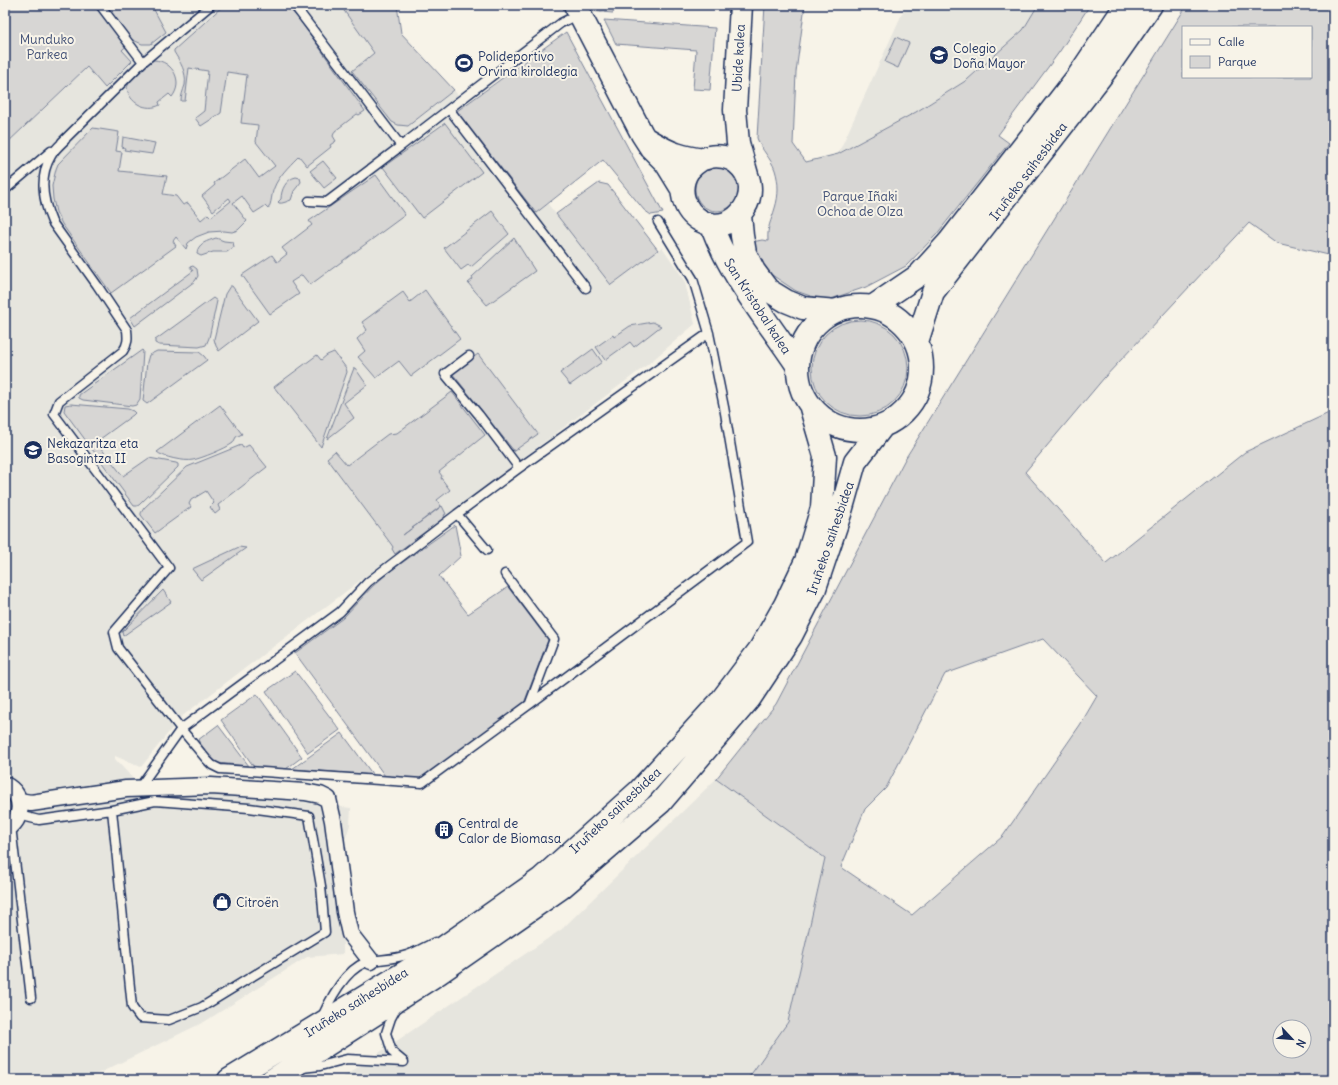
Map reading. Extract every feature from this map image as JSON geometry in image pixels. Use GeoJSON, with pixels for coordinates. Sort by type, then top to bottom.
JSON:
{"type":"FeatureCollection","features":[{"type":"Feature","properties":{"kind":"main road","name":"Ubide kalea"},"geometry":{"type":"LineString","coordinates":[[741,5],[735,110],[738,143],[748,178]]}},
{"type":"Feature","properties":{"kind":"main road","name":"Iruñeko saihesbidea"},"geometry":{"type":"LineString","coordinates":[[872,307],[919,276],[949,242],[1078,75],[1126,5]]}},
{"type":"Feature","properties":{"kind":"main road","name":"Iruñeko saihesbidea"},"geometry":{"type":"LineString","coordinates":[[917,342],[934,292],[1105,71],[1151,5]]}},
{"type":"Feature","properties":{"kind":"main road"},"geometry":{"type":"LineString","coordinates":[[577,10],[642,134],[651,148],[666,163],[682,189]]}},
{"type":"Feature","properties":{"kind":"main road","name":"Ubide kalea"},"geometry":{"type":"LineString","coordinates":[[706,158],[724,137],[735,110]]}},
{"type":"Feature","properties":{"kind":"main road"},"geometry":{"type":"LineString","coordinates":[[646,139],[675,154],[706,158],[719,156],[728,158],[737,163],[744,170],[748,178],[750,198],[740,215],[732,221],[722,224],[711,224],[702,221],[694,216],[687,208],[683,199],[682,189],[688,171],[694,164],[706,158]]}},
{"type":"Feature","properties":{"kind":"main road","name":"San Kristobal kalea"},"geometry":{"type":"LineString","coordinates":[[740,215],[745,253],[754,271],[768,290],[786,301],[803,308],[836,311]]}},
{"type":"Feature","properties":{"kind":"main road","name":"San Kristobal kalea"},"geometry":{"type":"LineString","coordinates":[[711,224],[718,242],[743,287],[797,365]]}},
{"type":"Feature","properties":{"kind":"main road"},"geometry":{"type":"LineString","coordinates":[[854,306],[872,307],[891,314],[906,326],[917,342],[922,362],[921,383],[913,402],[899,417],[882,428],[863,431],[843,429],[826,421],[811,408],[803,395],[798,381],[797,365],[801,348],[809,332],[821,320],[836,311],[854,306]]}},
{"type":"Feature","properties":{"kind":"main road","name":"Iruñeko saihesbidea"},"geometry":{"type":"LineString","coordinates":[[229,1080],[430,957],[541,879],[639,791],[720,702],[760,648],[785,605],[806,561],[822,508],[825,456],[811,408]]}},
{"type":"Feature","properties":{"kind":"main road","name":"Iruñeko saihesbidea"},"geometry":{"type":"LineString","coordinates":[[272,1080],[439,973],[561,888],[660,803],[750,698],[791,636],[814,591],[856,462],[882,428]]}},
{"type":"Feature","properties":{"kind":"street"},"geometry":{"type":"LineString","coordinates":[[5,785],[16,794],[13,818]]}},
{"type":"Feature","properties":{"kind":"street"},"geometry":{"type":"LineString","coordinates":[[13,818],[31,802],[126,789],[211,786],[306,792],[320,795],[328,799],[333,821],[345,912],[350,934],[371,961]]}},
{"type":"Feature","properties":{"kind":"lane"},"geometry":{"type":"LineString","coordinates":[[100,5],[143,62]]}},
{"type":"Feature","properties":{"kind":"lane"},"geometry":{"type":"LineString","coordinates":[[212,5],[143,62],[51,154],[44,171],[43,180],[48,213],[52,222],[127,330],[128,338],[127,344],[123,351],[59,401],[54,414],[169,568],[114,632],[118,648],[207,760],[212,765],[220,769],[422,783],[747,542],[724,407],[709,333],[693,279],[658,222]]}},
{"type":"Feature","properties":{"kind":"lane"},"geometry":{"type":"LineString","coordinates":[[294,5],[401,146]]}},
{"type":"Feature","properties":{"kind":"lane"},"geometry":{"type":"LineString","coordinates":[[309,200],[327,202],[577,10]]}},
{"type":"Feature","properties":{"kind":"lane"},"geometry":{"type":"LineString","coordinates":[[450,109],[586,288]]}},
{"type":"Feature","properties":{"kind":"lane"},"geometry":{"type":"LineString","coordinates":[[5,190],[65,140]]}},
{"type":"Feature","properties":{"kind":"lane"},"geometry":{"type":"LineString","coordinates":[[138,789],[181,729],[340,612],[368,582],[457,514],[709,333]]}},
{"type":"Feature","properties":{"kind":"lane"},"geometry":{"type":"LineString","coordinates":[[469,356],[445,374],[479,415],[519,468]]}},
{"type":"Feature","properties":{"kind":"lane"},"geometry":{"type":"LineString","coordinates":[[457,514],[487,550]]}},
{"type":"Feature","properties":{"kind":"lane"},"geometry":{"type":"LineString","coordinates":[[505,574],[554,639],[530,704]]}},
{"type":"Feature","properties":{"kind":"lane"},"geometry":{"type":"LineString","coordinates":[[30,998],[13,818],[39,820],[112,810],[155,801],[249,808],[309,816],[321,886],[325,932],[202,1007],[170,1020],[140,1018],[132,1008],[112,810]]}},
{"type":"Feature","properties":{"kind":"lane"},"geometry":{"type":"LineString","coordinates":[[318,1026],[337,989],[349,974],[362,964],[371,961],[390,960],[408,955],[434,943],[464,932]]}},
{"type":"Feature","properties":{"kind":"lane"},"geometry":{"type":"LineString","coordinates":[[291,1069],[320,1066],[347,1059],[404,1062],[392,1052],[386,1033],[391,1018],[403,996]]}},
{"type":"Feature","properties":{"kind":"shaded area"},"geometry":{"type":"Polygon","coordinates":[[[153,5],[340,5],[374,53],[353,72],[394,124],[408,126],[454,90],[465,104],[457,111],[536,213],[548,204],[611,285],[662,247],[684,279],[695,324],[647,365],[181,717],[141,767],[115,756],[115,759],[137,783],[351,808],[350,825],[342,849],[343,954],[307,957],[204,1022],[85,1080],[5,1080],[5,145],[87,67],[106,88],[132,61],[121,50],[133,40],[142,44],[153,5]]]}},
{"type":"Feature","properties":{"kind":"shaded area","name":"Colegio Doña Mayor"},"geometry":{"type":"Polygon","coordinates":[[[906,5],[1038,5],[1023,30],[967,80],[916,112],[838,154],[906,5]]]}},
{"type":"Feature","properties":{"kind":"shaded area"},"geometry":{"type":"Polygon","coordinates":[[[716,779],[825,858],[788,1022],[747,1080],[339,1080],[562,929],[716,779]]]}},
{"type":"Feature","properties":{"kind":"green space","name":"Munduko Parkea"},"geometry":{"type":"Polygon","coordinates":[[[5,5],[153,5],[152,6],[166,32],[151,44],[142,44],[133,40],[122,50],[132,61],[105,88],[87,67],[5,145],[5,5]]]}},
{"type":"Feature","properties":{"kind":"green space"},"geometry":{"type":"Polygon","coordinates":[[[224,5],[286,5],[298,18],[365,111],[359,115],[357,114],[335,131],[333,136],[336,141],[330,145],[331,147],[307,166],[299,156],[294,161],[278,180],[268,209],[265,206],[254,213],[242,196],[233,203],[247,221],[238,230],[232,232],[209,232],[196,237],[188,243],[186,249],[176,237],[173,241],[176,246],[111,293],[62,224],[56,212],[53,199],[52,186],[58,164],[93,128],[119,132],[116,151],[122,152],[119,171],[167,176],[163,194],[176,196],[183,205],[188,203],[201,220],[208,214],[211,217],[231,201],[229,198],[213,211],[202,196],[215,185],[214,183],[245,159],[259,178],[275,166],[256,142],[258,125],[241,123],[247,75],[227,72],[221,113],[201,126],[195,118],[204,111],[208,71],[189,68],[185,101],[181,101],[185,85],[185,76],[174,50],[224,5]]]}},
{"type":"Feature","properties":{"kind":"green space"},"geometry":{"type":"Polygon","coordinates":[[[340,5],[397,5],[401,33],[454,90],[408,126],[398,125],[392,122],[352,71],[374,53],[340,5]]]}},
{"type":"Feature","properties":{"kind":"green space"},"geometry":{"type":"Polygon","coordinates":[[[586,5],[614,5],[613,13],[589,11],[586,5]]]}},
{"type":"Feature","properties":{"kind":"green space","name":"Parque Iñaki Ochoa de Olza"},"geometry":{"type":"Polygon","coordinates":[[[765,5],[805,5],[796,72],[793,144],[806,162],[838,154],[916,112],[967,80],[1023,30],[1038,5],[1090,5],[1060,51],[998,135],[1009,143],[936,235],[906,266],[866,287],[825,301],[796,291],[766,271],[752,242],[762,240],[768,241],[769,228],[778,194],[778,184],[775,170],[757,138],[765,5]]]}},
{"type":"Feature","properties":{"kind":"green space"},"geometry":{"type":"Polygon","coordinates":[[[1187,5],[1333,5],[1333,256],[1277,243],[1249,223],[1104,378],[1025,472],[1106,563],[1245,452],[1333,411],[1333,1080],[747,1080],[788,1022],[825,858],[716,779],[776,704],[905,459],[1187,5]],[[1043,639],[945,674],[886,788],[865,809],[841,867],[912,915],[1003,836],[1080,725],[1097,696],[1043,639]]]}},
{"type":"Feature","properties":{"kind":"green space"},"geometry":{"type":"Polygon","coordinates":[[[604,20],[715,28],[710,90],[693,89],[696,50],[616,44],[604,20]]]}},
{"type":"Feature","properties":{"kind":"green space"},"geometry":{"type":"Polygon","coordinates":[[[566,32],[663,213],[651,215],[644,210],[603,160],[536,213],[457,111],[566,32]]]}},
{"type":"Feature","properties":{"kind":"green space"},"geometry":{"type":"Polygon","coordinates":[[[896,37],[909,43],[898,68],[885,62],[896,37]]]}},
{"type":"Feature","properties":{"kind":"green space"},"geometry":{"type":"Polygon","coordinates":[[[154,60],[161,61],[171,68],[175,73],[177,85],[172,97],[169,94],[159,102],[160,105],[155,107],[144,107],[134,102],[128,93],[127,87],[132,79],[146,65],[154,60]]]}},
{"type":"Feature","properties":{"kind":"green space"},"geometry":{"type":"Polygon","coordinates":[[[445,123],[482,172],[422,218],[383,167],[445,123]]]}},
{"type":"Feature","properties":{"kind":"green space"},"geometry":{"type":"Polygon","coordinates":[[[123,137],[155,143],[152,154],[124,150],[125,148],[122,147],[123,137]]]}},
{"type":"Feature","properties":{"kind":"green space"},"geometry":{"type":"Polygon","coordinates":[[[323,161],[337,178],[324,188],[310,171],[323,161]]]}},
{"type":"Feature","properties":{"kind":"green space"},"geometry":{"type":"Polygon","coordinates":[[[713,167],[721,167],[726,168],[733,173],[738,180],[738,198],[733,205],[726,210],[713,211],[705,208],[698,201],[695,193],[695,185],[698,177],[705,170],[713,167]]]}},
{"type":"Feature","properties":{"kind":"green space"},"geometry":{"type":"Polygon","coordinates":[[[376,175],[405,215],[310,285],[302,275],[291,282],[299,294],[270,314],[242,275],[272,255],[277,262],[287,254],[282,248],[312,225],[309,221],[376,175]]]}},
{"type":"Feature","properties":{"kind":"green space"},"geometry":{"type":"Polygon","coordinates":[[[296,177],[300,178],[301,182],[294,191],[291,200],[279,203],[278,202],[281,199],[285,185],[289,180],[296,177]]]}},
{"type":"Feature","properties":{"kind":"green space"},"geometry":{"type":"Polygon","coordinates":[[[599,183],[608,185],[658,250],[611,285],[556,214],[599,183]]]}},
{"type":"Feature","properties":{"kind":"green space"},"geometry":{"type":"Polygon","coordinates":[[[492,211],[509,234],[471,267],[468,265],[461,270],[444,248],[492,211]]]}},
{"type":"Feature","properties":{"kind":"green space"},"geometry":{"type":"Polygon","coordinates":[[[216,238],[233,242],[234,247],[227,252],[213,252],[201,256],[197,254],[197,250],[201,245],[206,241],[216,238]]]}},
{"type":"Feature","properties":{"kind":"green space"},"geometry":{"type":"Polygon","coordinates":[[[514,238],[535,271],[487,305],[468,283],[473,279],[472,277],[514,238]]]}},
{"type":"Feature","properties":{"kind":"green space"},"geometry":{"type":"Polygon","coordinates":[[[193,266],[197,269],[198,276],[195,281],[135,326],[130,318],[193,271],[190,267],[193,266]]]}},
{"type":"Feature","properties":{"kind":"green space"},"geometry":{"type":"Polygon","coordinates":[[[230,286],[232,286],[258,321],[219,351],[214,339],[225,294],[230,286]]]}},
{"type":"Feature","properties":{"kind":"green space"},"geometry":{"type":"Polygon","coordinates":[[[425,290],[460,339],[411,376],[399,361],[376,378],[358,357],[365,351],[357,339],[367,330],[362,322],[403,292],[410,302],[425,290]]]}},
{"type":"Feature","properties":{"kind":"green space"},"geometry":{"type":"Polygon","coordinates":[[[213,298],[217,301],[209,338],[206,345],[199,347],[159,345],[155,343],[155,340],[213,298]]]}},
{"type":"Feature","properties":{"kind":"green space"},"geometry":{"type":"Polygon","coordinates":[[[860,320],[879,323],[894,334],[905,349],[908,368],[905,387],[894,402],[879,413],[860,416],[841,413],[826,402],[815,387],[812,368],[815,349],[826,334],[841,323],[860,320]]]}},
{"type":"Feature","properties":{"kind":"green space"},"geometry":{"type":"Polygon","coordinates":[[[653,322],[661,326],[634,347],[630,342],[605,360],[596,347],[613,335],[614,337],[630,326],[653,322]]]}},
{"type":"Feature","properties":{"kind":"green space"},"geometry":{"type":"Polygon","coordinates":[[[593,349],[602,362],[570,385],[560,373],[593,349]]]}},
{"type":"Feature","properties":{"kind":"green space"},"geometry":{"type":"Polygon","coordinates":[[[142,350],[140,399],[136,405],[132,406],[83,400],[79,398],[79,395],[142,350]]]}},
{"type":"Feature","properties":{"kind":"green space"},"geometry":{"type":"Polygon","coordinates":[[[157,351],[199,352],[207,360],[147,404],[143,401],[147,362],[149,355],[157,351]]]}},
{"type":"Feature","properties":{"kind":"green space"},"geometry":{"type":"Polygon","coordinates":[[[334,352],[346,368],[347,372],[321,447],[274,387],[317,355],[321,360],[334,352]]]}},
{"type":"Feature","properties":{"kind":"green space"},"geometry":{"type":"Polygon","coordinates":[[[478,354],[538,434],[514,451],[452,373],[478,354]]]}},
{"type":"Feature","properties":{"kind":"green space"},"geometry":{"type":"Polygon","coordinates":[[[354,368],[367,385],[344,403],[354,418],[327,439],[354,368]]]}},
{"type":"Feature","properties":{"kind":"green space"},"geometry":{"type":"Polygon","coordinates":[[[452,392],[485,435],[439,472],[442,476],[441,478],[450,490],[437,500],[441,506],[403,535],[442,506],[446,514],[444,515],[445,517],[395,554],[391,544],[327,458],[335,451],[347,465],[388,434],[397,433],[452,392]]]}},
{"type":"Feature","properties":{"kind":"green space"},"geometry":{"type":"Polygon","coordinates":[[[71,404],[128,409],[135,413],[96,442],[123,476],[149,458],[176,463],[178,464],[178,467],[139,505],[134,506],[64,411],[65,405],[71,404]]]}},
{"type":"Feature","properties":{"kind":"green space"},"geometry":{"type":"Polygon","coordinates":[[[220,405],[242,434],[236,437],[233,443],[213,453],[197,459],[189,460],[179,460],[157,452],[220,405]]]}},
{"type":"Feature","properties":{"kind":"green space"},"geometry":{"type":"Polygon","coordinates":[[[241,445],[243,448],[249,445],[267,467],[218,505],[220,510],[215,514],[210,507],[214,503],[206,491],[191,500],[189,504],[191,507],[155,533],[141,515],[144,508],[187,467],[241,445]]]}},
{"type":"Feature","properties":{"kind":"green space"},"geometry":{"type":"Polygon","coordinates":[[[455,525],[461,556],[439,576],[468,614],[508,587],[548,640],[524,703],[421,779],[385,776],[295,653],[343,618],[373,586],[389,572],[455,525]]]}},
{"type":"Feature","properties":{"kind":"green space"},"geometry":{"type":"Polygon","coordinates":[[[239,547],[246,548],[201,580],[192,569],[239,547]]]}},
{"type":"Feature","properties":{"kind":"green space"},"geometry":{"type":"Polygon","coordinates":[[[163,590],[171,602],[123,636],[122,632],[163,590]]]}},
{"type":"Feature","properties":{"kind":"green space"},"geometry":{"type":"Polygon","coordinates":[[[295,671],[340,730],[308,753],[266,691],[295,671]]]}},
{"type":"Feature","properties":{"kind":"green space"},"geometry":{"type":"Polygon","coordinates":[[[257,694],[302,757],[286,769],[254,767],[221,720],[257,694]]]}},
{"type":"Feature","properties":{"kind":"green space"},"geometry":{"type":"Polygon","coordinates":[[[218,725],[249,766],[217,763],[207,753],[198,740],[218,725]]]}},
{"type":"Feature","properties":{"kind":"green space"},"geometry":{"type":"Polygon","coordinates":[[[342,733],[373,775],[292,769],[342,733]]]}},
{"type":"Feature","properties":{"kind":"place","name":"Colegio Doña Mayor"},"geometry":{"type":"Point","coordinates":[939,55]}},
{"type":"Feature","properties":{"kind":"place","name":"Polideportivo Orvina kiroldegia"},"geometry":{"type":"Point","coordinates":[464,63]}},
{"type":"Feature","properties":{"kind":"place","name":"Nekazaritza eta Basogintza II"},"geometry":{"type":"Point","coordinates":[33,450]}},
{"type":"Feature","properties":{"kind":"place","name":"Central de Calor de Biomasa"},"geometry":{"type":"Point","coordinates":[444,830]}},
{"type":"Feature","properties":{"kind":"place","name":"Citroën"},"geometry":{"type":"Point","coordinates":[222,902]}}]}
